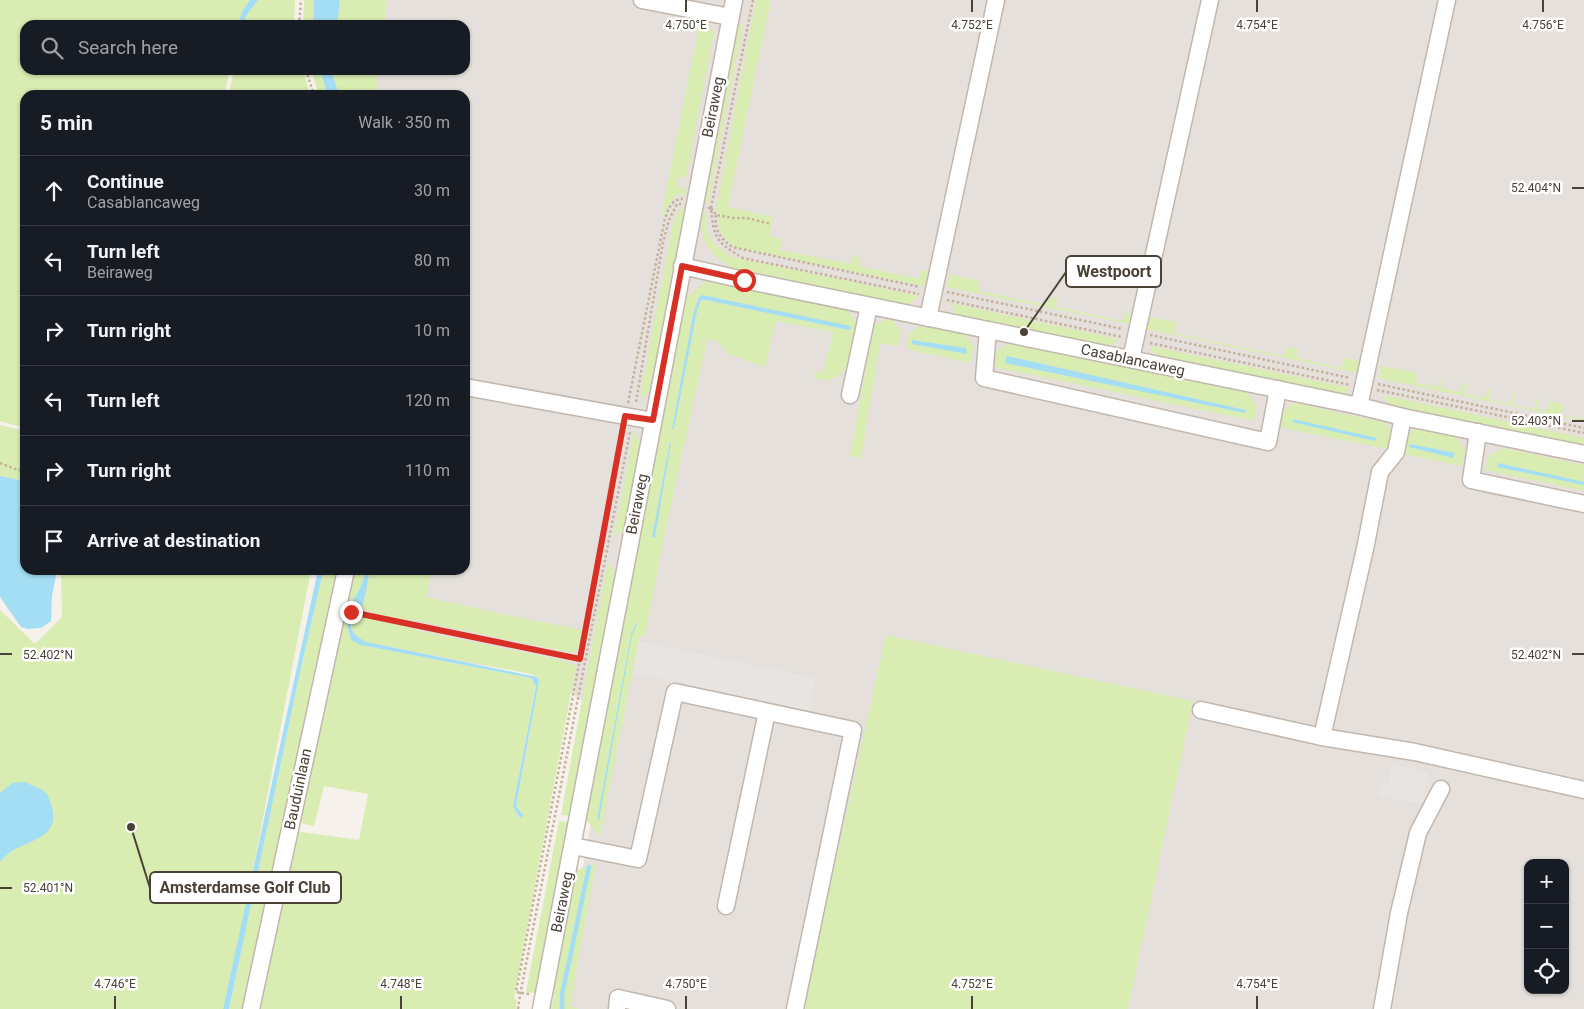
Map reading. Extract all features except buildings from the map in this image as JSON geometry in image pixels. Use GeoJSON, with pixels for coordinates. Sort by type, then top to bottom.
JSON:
{"type":"FeatureCollection","features":[{"type":"Feature","properties":{"kind":"street"},"geometry":{"type":"LineString","coordinates":[[642,0],[730,17]]}},
{"type":"Feature","properties":{"kind":"street","name":"Beiraweg"},"geometry":{"type":"LineString","coordinates":[[542,1002],[734,0]]}},
{"type":"Feature","properties":{"kind":"street"},"geometry":{"type":"LineString","coordinates":[[928,318],[996,0]]}},
{"type":"Feature","properties":{"kind":"street"},"geometry":{"type":"LineString","coordinates":[[1132,359],[1210,0]]}},
{"type":"Feature","properties":{"kind":"street"},"geometry":{"type":"LineString","coordinates":[[1359,406],[1447,0]]}},
{"type":"Feature","properties":{"kind":"street","name":"Casablancaweg"},"geometry":{"type":"LineString","coordinates":[[682,266],[1584,454]]}},
{"type":"Feature","properties":{"kind":"street"},"geometry":{"type":"LineString","coordinates":[[850,395],[869,306]]}},
{"type":"Feature","properties":{"kind":"street"},"geometry":{"type":"LineString","coordinates":[[988,330],[984,378],[1268,442],[1278,389]]}},
{"type":"Feature","properties":{"kind":"street"},"geometry":{"type":"LineString","coordinates":[[470,388],[653,420]]}},
{"type":"Feature","properties":{"kind":"street"},"geometry":{"type":"LineString","coordinates":[[1322,737],[1365,549],[1380,472],[1396,452],[1402,417]]}},
{"type":"Feature","properties":{"kind":"street"},"geometry":{"type":"LineString","coordinates":[[1478,432],[1471,480],[1584,504]]}},
{"type":"Feature","properties":{"kind":"street","name":"Bauduinlaan"},"geometry":{"type":"LineString","coordinates":[[251,1009],[345,575]]}},
{"type":"Feature","properties":{"kind":"street"},"geometry":{"type":"LineString","coordinates":[[573,846],[638,859],[675,692],[853,730],[795,1009]]}},
{"type":"Feature","properties":{"kind":"street"},"geometry":{"type":"LineString","coordinates":[[1201,710],[1322,737],[1415,752],[1584,790]]}},
{"type":"Feature","properties":{"kind":"street"},"geometry":{"type":"LineString","coordinates":[[726,906],[767,712]]}},
{"type":"Feature","properties":{"kind":"street"},"geometry":{"type":"LineString","coordinates":[[1382,1009],[1399,913],[1418,833],[1440,789]]}},
{"type":"Feature","properties":{"kind":"street"},"geometry":{"type":"LineString","coordinates":[[617,1009],[618,998],[667,1009]]}},
{"type":"Feature","properties":{"kind":"path"},"geometry":{"type":"LineString","coordinates":[[299,20],[301,0]]}},
{"type":"Feature","properties":{"kind":"path","name":"Beiraweg"},"geometry":{"type":"LineString","coordinates":[[753,0],[711,208],[713,230],[722,246],[743,258],[1584,433]]}},
{"type":"Feature","properties":{"kind":"path"},"geometry":{"type":"LineString","coordinates":[[308,75],[312,90]]}},
{"type":"Feature","properties":{"kind":"path"},"geometry":{"type":"LineString","coordinates":[[542,1002],[516,992],[580,659],[669,220],[677,204],[711,208]]}},
{"type":"Feature","properties":{"kind":"path"},"geometry":{"type":"LineString","coordinates":[[716,215],[747,218],[771,224]]}},
{"type":"Feature","properties":{"kind":"path"},"geometry":{"type":"LineString","coordinates":[[518,1009],[666,218]]}},
{"type":"Feature","properties":{"kind":"path"},"geometry":{"type":"LineString","coordinates":[[0,462],[20,470]]}},
{"type":"Feature","properties":{"kind":"path"},"geometry":{"type":"LineString","coordinates":[[351,612],[580,659]]}},
{"type":"Feature","properties":{"kind":"shaded area"},"geometry":{"type":"Polygon","coordinates":[[[359,0],[1584,0],[1584,1009],[558,1009],[607,732],[597,714],[552,676],[347,644],[366,575],[470,575],[470,90],[351,90],[350,75],[470,75],[470,20],[355,20],[359,0]]]}},
{"type":"Feature","properties":{"kind":"shaded area"},"geometry":{"type":"Polygon","coordinates":[[[639,641],[816,678],[809,711],[632,673],[639,641]]]}},
{"type":"Feature","properties":{"kind":"shaded area"},"geometry":{"type":"Polygon","coordinates":[[[1392,764],[1429,773],[1422,804],[1378,796],[1381,784],[1388,785],[1392,764]]]}},
{"type":"Feature","properties":{"kind":"green space"},"geometry":{"type":"Polygon","coordinates":[[[0,0],[250,0],[243,10],[241,20],[20,20],[20,75],[229,75],[225,90],[20,90],[20,427],[0,421],[0,0]]]}},
{"type":"Feature","properties":{"kind":"green space"},"geometry":{"type":"Polygon","coordinates":[[[258,0],[295,0],[294,20],[245,20],[258,0]]]}},
{"type":"Feature","properties":{"kind":"green space"},"geometry":{"type":"Polygon","coordinates":[[[304,0],[314,0],[313,20],[303,20],[304,0]]]}},
{"type":"Feature","properties":{"kind":"green space"},"geometry":{"type":"Polygon","coordinates":[[[340,0],[388,0],[385,20],[338,20],[340,0]]]}},
{"type":"Feature","properties":{"kind":"green space"},"geometry":{"type":"Polygon","coordinates":[[[756,0],[771,0],[728,207],[773,217],[769,236],[782,239],[780,250],[852,264],[853,254],[860,257],[859,266],[919,279],[921,270],[931,272],[928,287],[738,248],[722,234],[718,220],[719,214],[716,210],[756,0]]]}},
{"type":"Feature","properties":{"kind":"green space"},"geometry":{"type":"Polygon","coordinates":[[[700,19],[714,32],[686,177],[678,178],[678,187],[684,188],[687,195],[676,194],[661,218],[700,19]]]}},
{"type":"Feature","properties":{"kind":"green space"},"geometry":{"type":"Polygon","coordinates":[[[735,23],[743,25],[708,204],[701,203],[735,23]]]}},
{"type":"Feature","properties":{"kind":"green space"},"geometry":{"type":"Polygon","coordinates":[[[233,75],[304,75],[309,90],[230,90],[233,75]]]}},
{"type":"Feature","properties":{"kind":"green space"},"geometry":{"type":"Polygon","coordinates":[[[313,75],[322,75],[326,90],[317,90],[313,75]]]}},
{"type":"Feature","properties":{"kind":"green space"},"geometry":{"type":"Polygon","coordinates":[[[332,75],[376,75],[378,90],[337,90],[332,75]]]}},
{"type":"Feature","properties":{"kind":"green space"},"geometry":{"type":"Polygon","coordinates":[[[686,208],[651,392],[640,397],[673,223],[679,210],[686,208]]]}},
{"type":"Feature","properties":{"kind":"green space"},"geometry":{"type":"Polygon","coordinates":[[[700,211],[706,213],[707,228],[715,245],[733,257],[919,296],[908,305],[732,268],[716,257],[707,245],[702,231],[700,211]]]}},
{"type":"Feature","properties":{"kind":"green space"},"geometry":{"type":"Polygon","coordinates":[[[950,274],[980,281],[979,291],[1047,305],[1050,297],[1057,299],[1056,307],[1122,321],[1126,311],[1131,316],[1130,324],[946,287],[950,274]]]}},
{"type":"Feature","properties":{"kind":"green space"},"geometry":{"type":"Polygon","coordinates":[[[712,281],[847,310],[857,324],[854,341],[846,367],[835,378],[824,380],[815,377],[814,371],[823,373],[833,332],[776,321],[765,367],[729,354],[717,341],[707,339],[645,636],[640,636],[600,836],[584,817],[685,298],[706,282],[712,281]],[[702,295],[693,315],[673,429],[697,311],[701,300],[849,330],[851,328],[702,295]],[[671,443],[653,536],[654,537],[671,443]]]}},
{"type":"Feature","properties":{"kind":"green space"},"geometry":{"type":"Polygon","coordinates":[[[950,303],[1118,339],[1107,348],[957,316],[950,303]]]}},
{"type":"Feature","properties":{"kind":"green space"},"geometry":{"type":"Polygon","coordinates":[[[890,317],[901,331],[898,346],[880,343],[861,459],[850,455],[874,326],[890,317]]]}},
{"type":"Feature","properties":{"kind":"green space"},"geometry":{"type":"Polygon","coordinates":[[[1149,317],[1177,322],[1174,333],[1284,356],[1286,347],[1298,349],[1297,358],[1341,368],[1344,358],[1364,362],[1362,374],[1146,329],[1149,317]]]}},
{"type":"Feature","properties":{"kind":"green space"},"geometry":{"type":"Polygon","coordinates":[[[924,324],[963,333],[974,346],[970,363],[906,349],[910,332],[924,324]]]}},
{"type":"Feature","properties":{"kind":"green space"},"geometry":{"type":"Polygon","coordinates":[[[1009,343],[1248,393],[1257,407],[1254,421],[994,367],[996,352],[1009,343]],[[1007,356],[1006,363],[1245,412],[1245,410],[1007,356]]]}},
{"type":"Feature","properties":{"kind":"green space"},"geometry":{"type":"Polygon","coordinates":[[[1150,346],[1350,388],[1341,396],[1156,358],[1150,346]]]}},
{"type":"Feature","properties":{"kind":"green space"},"geometry":{"type":"Polygon","coordinates":[[[1382,366],[1417,373],[1416,383],[1438,387],[1439,378],[1441,378],[1441,388],[1460,392],[1463,382],[1466,383],[1464,394],[1485,398],[1488,388],[1490,389],[1489,399],[1510,404],[1512,393],[1515,394],[1513,405],[1534,409],[1537,399],[1539,400],[1537,409],[1547,411],[1550,401],[1564,405],[1561,415],[1582,419],[1584,413],[1584,421],[1378,378],[1382,366]]]}},
{"type":"Feature","properties":{"kind":"green space"},"geometry":{"type":"Polygon","coordinates":[[[1383,395],[1584,438],[1584,449],[1389,407],[1383,395]]]}},
{"type":"Feature","properties":{"kind":"green space"},"geometry":{"type":"Polygon","coordinates":[[[1295,403],[1385,423],[1395,435],[1392,450],[1278,427],[1278,414],[1295,403]]]}},
{"type":"Feature","properties":{"kind":"green space"},"geometry":{"type":"Polygon","coordinates":[[[0,425],[20,430],[20,480],[0,476],[0,425]]]}},
{"type":"Feature","properties":{"kind":"green space"},"geometry":{"type":"Polygon","coordinates":[[[1417,429],[1456,437],[1466,451],[1461,466],[1400,453],[1403,437],[1417,429]]]}},
{"type":"Feature","properties":{"kind":"green space"},"geometry":{"type":"Polygon","coordinates":[[[634,432],[640,442],[625,530],[614,536],[634,432]]]}},
{"type":"Feature","properties":{"kind":"green space"},"geometry":{"type":"Polygon","coordinates":[[[1503,448],[1584,465],[1584,482],[1498,463],[1498,467],[1584,485],[1584,491],[1485,470],[1489,456],[1503,448]]]}},
{"type":"Feature","properties":{"kind":"green space"},"geometry":{"type":"Polygon","coordinates":[[[608,563],[615,572],[569,816],[561,815],[603,586],[608,563]]]}},
{"type":"Feature","properties":{"kind":"green space"},"geometry":{"type":"Polygon","coordinates":[[[61,575],[310,575],[226,1009],[0,1009],[0,610],[35,644],[62,617],[61,575]]]}},
{"type":"Feature","properties":{"kind":"green space"},"geometry":{"type":"Polygon","coordinates":[[[338,575],[302,750],[310,750],[340,612],[351,615],[347,624],[351,640],[361,645],[531,678],[536,685],[513,807],[520,818],[524,816],[516,806],[539,681],[537,677],[531,674],[366,642],[354,634],[352,622],[356,616],[372,617],[373,612],[361,609],[369,575],[431,575],[426,597],[582,630],[578,650],[573,653],[408,619],[409,625],[415,630],[561,660],[576,666],[514,998],[517,1000],[516,1009],[255,1009],[294,831],[359,840],[368,794],[324,786],[314,826],[288,818],[247,1009],[229,1009],[322,576],[338,575]]]}},
{"type":"Feature","properties":{"kind":"green space"},"geometry":{"type":"Polygon","coordinates":[[[348,575],[364,575],[352,603],[354,609],[341,608],[348,575]]]}},
{"type":"Feature","properties":{"kind":"green space"},"geometry":{"type":"Polygon","coordinates":[[[886,635],[1193,701],[1128,1009],[803,1009],[886,635]]]}},
{"type":"Feature","properties":{"kind":"green space"},"geometry":{"type":"Polygon","coordinates":[[[559,821],[568,822],[536,993],[526,992],[559,821]]]}},
{"type":"Feature","properties":{"kind":"green space"},"geometry":{"type":"Polygon","coordinates":[[[596,863],[570,1006],[579,1009],[551,1009],[554,996],[550,992],[572,872],[596,863]]]}},
{"type":"Feature","properties":{"kind":"water"},"geometry":{"type":"Polygon","coordinates":[[[250,0],[258,0],[245,20],[240,20],[243,10],[250,0]]]}},
{"type":"Feature","properties":{"kind":"water"},"geometry":{"type":"Polygon","coordinates":[[[314,0],[340,0],[338,20],[313,20],[314,0]]]}},
{"type":"Feature","properties":{"kind":"water"},"geometry":{"type":"Polygon","coordinates":[[[322,75],[333,75],[337,90],[326,90],[322,75]]]}},
{"type":"Feature","properties":{"kind":"water"},"geometry":{"type":"Polygon","coordinates":[[[702,295],[850,326],[851,328],[849,330],[701,300],[697,311],[674,429],[672,429],[693,315],[699,297],[702,295]]]}},
{"type":"Feature","properties":{"kind":"water"},"geometry":{"type":"Polygon","coordinates":[[[912,340],[966,348],[967,354],[912,344],[912,340]]]}},
{"type":"Feature","properties":{"kind":"water"},"geometry":{"type":"Polygon","coordinates":[[[1007,356],[1245,410],[1245,413],[1005,363],[1007,356]]]}},
{"type":"Feature","properties":{"kind":"water"},"geometry":{"type":"Polygon","coordinates":[[[1293,419],[1377,438],[1375,441],[1292,422],[1293,419]]]}},
{"type":"Feature","properties":{"kind":"water"},"geometry":{"type":"Polygon","coordinates":[[[670,442],[655,537],[652,537],[670,442]]]}},
{"type":"Feature","properties":{"kind":"water"},"geometry":{"type":"Polygon","coordinates":[[[1410,444],[1455,453],[1453,458],[1409,447],[1410,444]]]}},
{"type":"Feature","properties":{"kind":"water"},"geometry":{"type":"Polygon","coordinates":[[[1498,463],[1584,482],[1584,485],[1497,467],[1498,463]]]}},
{"type":"Feature","properties":{"kind":"water"},"geometry":{"type":"Polygon","coordinates":[[[0,476],[20,480],[20,575],[56,575],[52,596],[51,621],[41,628],[28,629],[21,627],[0,597],[0,476]]]}},
{"type":"Feature","properties":{"kind":"water"},"geometry":{"type":"Polygon","coordinates":[[[317,575],[323,575],[301,668],[229,1009],[223,1009],[317,575]]]}},
{"type":"Feature","properties":{"kind":"water"},"geometry":{"type":"Polygon","coordinates":[[[364,575],[369,575],[361,609],[351,622],[352,629],[356,635],[366,642],[537,677],[539,681],[516,806],[524,816],[520,818],[513,807],[536,686],[531,678],[361,645],[351,640],[347,624],[354,609],[352,603],[364,575]]]}},
{"type":"Feature","properties":{"kind":"water"},"geometry":{"type":"Polygon","coordinates":[[[638,622],[632,635],[599,820],[597,820],[631,635],[638,622]]]}},
{"type":"Feature","properties":{"kind":"water"},"geometry":{"type":"Polygon","coordinates":[[[26,782],[42,789],[49,797],[53,812],[51,827],[40,837],[12,851],[0,862],[0,793],[12,783],[26,782]]]}},
{"type":"Feature","properties":{"kind":"waterway"},"geometry":{"type":"LineString","coordinates":[[562,1009],[562,995],[589,867]]}},
{"type":"Feature","properties":{"kind":"place","name":"Westpoort"},"geometry":{"type":"Point","coordinates":[1024,332]}},
{"type":"Feature","properties":{"kind":"place","name":"Amsterdamse Golf Club"},"geometry":{"type":"Point","coordinates":[131,827]}},
{"type":"Feature","properties":{"kind":"route"},"geometry":{"type":"LineString","coordinates":[[351,612],[580,659],[625,416],[653,420],[682,266],[744,280]]}}]}
